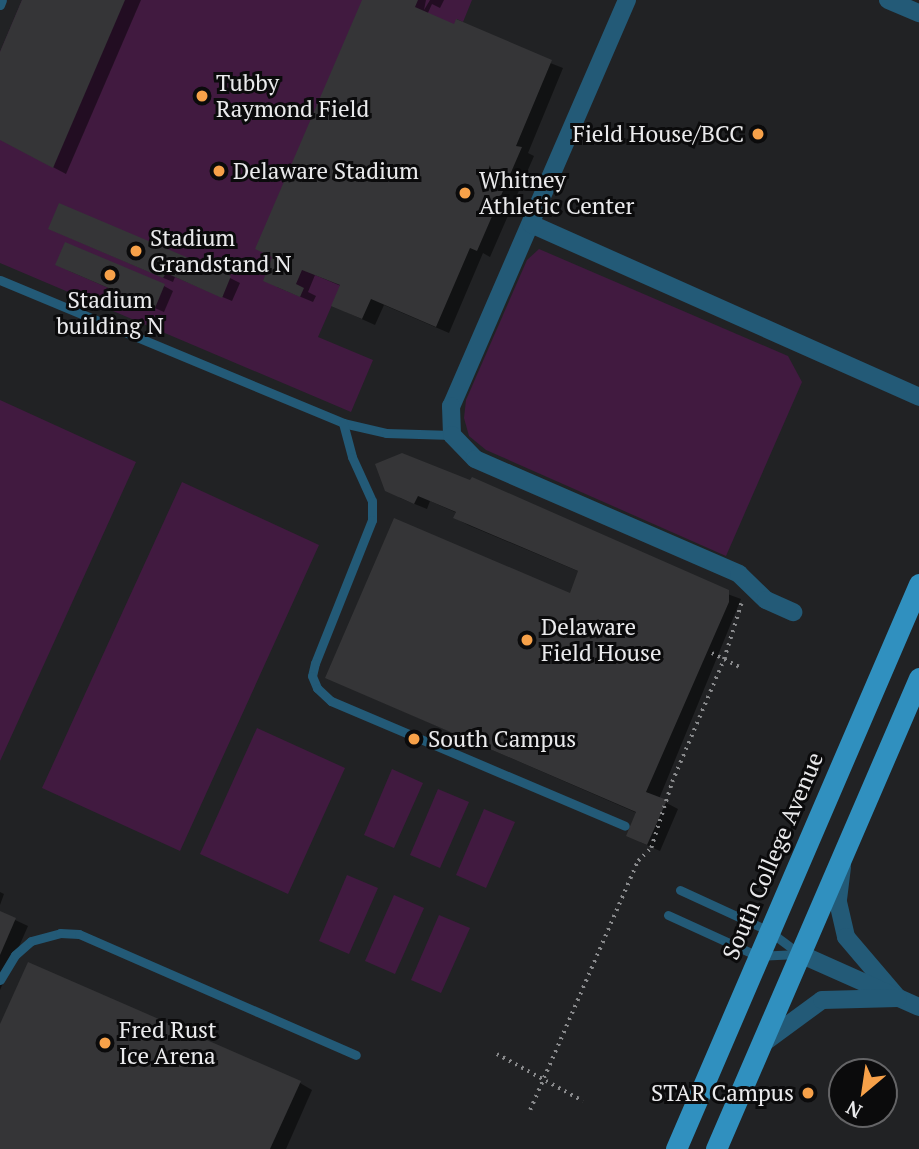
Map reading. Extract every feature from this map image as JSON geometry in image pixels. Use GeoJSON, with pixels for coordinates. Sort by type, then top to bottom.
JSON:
{"type":"FeatureCollection","features":[{"type":"Feature","properties":{"kind":"main road","name":"South College Avenue"},"geometry":{"type":"LineString","coordinates":[[676,1149],[919,584]]}},
{"type":"Feature","properties":{"kind":"main road"},"geometry":{"type":"LineString","coordinates":[[716,1149],[919,678]]}},
{"type":"Feature","properties":{"kind":"street"},"geometry":{"type":"LineString","coordinates":[[626,0],[452,406],[452,435],[475,459],[739,574],[766,600],[793,612]]}},
{"type":"Feature","properties":{"kind":"street"},"geometry":{"type":"LineString","coordinates":[[888,0],[919,13]]}},
{"type":"Feature","properties":{"kind":"street"},"geometry":{"type":"LineString","coordinates":[[531,224],[919,397]]}},
{"type":"Feature","properties":{"kind":"street"},"geometry":{"type":"LineString","coordinates":[[843,854],[838,902],[846,937],[898,998]]}},
{"type":"Feature","properties":{"kind":"street"},"geometry":{"type":"LineString","coordinates":[[800,954],[919,1007]]}},
{"type":"Feature","properties":{"kind":"street"},"geometry":{"type":"LineString","coordinates":[[760,1046],[821,1000],[898,998]]}},
{"type":"Feature","properties":{"kind":"lane"},"geometry":{"type":"LineString","coordinates":[[0,5],[2,0]]}},
{"type":"Feature","properties":{"kind":"lane"},"geometry":{"type":"LineString","coordinates":[[0,280],[343,423],[386,433],[452,435]]}},
{"type":"Feature","properties":{"kind":"lane"},"geometry":{"type":"LineString","coordinates":[[343,423],[352,457],[372,501],[373,520],[315,663],[312,676],[323,697],[625,826]]}},
{"type":"Feature","properties":{"kind":"lane"},"geometry":{"type":"LineString","coordinates":[[680,890],[769,931],[800,954]]}},
{"type":"Feature","properties":{"kind":"lane"},"geometry":{"type":"LineString","coordinates":[[668,915],[758,956],[800,954]]}},
{"type":"Feature","properties":{"kind":"lane"},"geometry":{"type":"LineString","coordinates":[[0,980],[15,956],[31,941],[60,933],[79,934],[356,1055]]}},
{"type":"Feature","properties":{"kind":"path"},"geometry":{"type":"LineString","coordinates":[[530,1110],[638,861],[651,848],[673,782],[724,659],[741,604]]}},
{"type":"Feature","properties":{"kind":"path"},"geometry":{"type":"LineString","coordinates":[[712,653],[740,667]]}},
{"type":"Feature","properties":{"kind":"path"},"geometry":{"type":"LineString","coordinates":[[497,1054],[583,1101]]}},
{"type":"Feature","properties":{"kind":"shaded area","name":"Delaware Stadium"},"geometry":{"type":"Polygon","coordinates":[[[22,0],[472,0],[463,22],[457,19],[318,337],[373,360],[351,412],[0,263],[0,52],[22,0]]]}},
{"type":"Feature","properties":{"kind":"shaded area"},"geometry":{"type":"Polygon","coordinates":[[[539,249],[788,356],[802,382],[726,556],[486,450],[469,436],[464,418],[466,400],[527,260],[539,249]]]}},
{"type":"Feature","properties":{"kind":"shaded area"},"geometry":{"type":"Polygon","coordinates":[[[0,400],[136,462],[0,761],[0,400]]]}},
{"type":"Feature","properties":{"kind":"shaded area"},"geometry":{"type":"Polygon","coordinates":[[[182,482],[319,545],[180,851],[42,788],[182,482]]]}},
{"type":"Feature","properties":{"kind":"shaded area"},"geometry":{"type":"Polygon","coordinates":[[[257,728],[345,768],[288,894],[200,854],[257,728]]]}},
{"type":"Feature","properties":{"kind":"shaded area"},"geometry":{"type":"Polygon","coordinates":[[[392,769],[423,783],[394,848],[364,835],[392,769]]]}},
{"type":"Feature","properties":{"kind":"shaded area"},"geometry":{"type":"Polygon","coordinates":[[[438,789],[469,802],[440,868],[410,855],[438,789]]]}},
{"type":"Feature","properties":{"kind":"shaded area"},"geometry":{"type":"Polygon","coordinates":[[[484,809],[515,822],[486,888],[456,875],[484,809]]]}},
{"type":"Feature","properties":{"kind":"shaded area"},"geometry":{"type":"Polygon","coordinates":[[[347,875],[378,888],[349,954],[319,941],[347,875]]]}},
{"type":"Feature","properties":{"kind":"shaded area"},"geometry":{"type":"Polygon","coordinates":[[[394,895],[424,908],[395,974],[365,961],[394,895]]]}},
{"type":"Feature","properties":{"kind":"shaded area"},"geometry":{"type":"Polygon","coordinates":[[[439,915],[470,928],[441,993],[411,980],[439,915]]]}},
{"type":"Feature","properties":{"kind":"building"},"geometry":{"type":"Polygon","coordinates":[[[22,0],[125,0],[53,168],[0,140],[0,52],[22,0]]]}},
{"type":"Feature","properties":{"kind":"building"},"geometry":{"type":"Polygon","coordinates":[[[362,0],[418,0],[415,7],[454,24],[456,19],[552,60],[516,146],[522,147],[477,251],[470,248],[436,327],[371,299],[362,319],[331,306],[340,285],[302,270],[296,284],[304,288],[300,297],[263,281],[272,257],[255,249],[362,0]]]}},
{"type":"Feature","properties":{"kind":"building","name":"Stadium Grandstand N"},"geometry":{"type":"Polygon","coordinates":[[[59,203],[231,276],[222,298],[166,273],[163,278],[48,229],[59,203]]]}},
{"type":"Feature","properties":{"kind":"building","name":"Stadium building N"},"geometry":{"type":"Polygon","coordinates":[[[65,242],[165,284],[155,308],[55,265],[65,242]]]}},
{"type":"Feature","properties":{"kind":"building","name":"Delaware Field House"},"geometry":{"type":"Polygon","coordinates":[[[402,453],[470,480],[472,477],[729,590],[729,602],[646,792],[667,800],[647,845],[626,836],[636,812],[325,678],[394,518],[570,593],[578,571],[453,518],[456,512],[418,496],[414,504],[385,491],[375,464],[402,453]]]}},
{"type":"Feature","properties":{"kind":"building"},"geometry":{"type":"Polygon","coordinates":[[[0,911],[16,918],[0,955],[0,911]]]}},
{"type":"Feature","properties":{"kind":"building","name":"Fred Rust Ice Arena"},"geometry":{"type":"Polygon","coordinates":[[[28,962],[301,1081],[270,1149],[0,1149],[0,1024],[28,962]]]}},
{"type":"Feature","properties":{"kind":"place","name":"Tubby Raymond Field"},"geometry":{"type":"Point","coordinates":[202,96]}},
{"type":"Feature","properties":{"kind":"place","name":"Field House/BCC"},"geometry":{"type":"Point","coordinates":[758,134]}},
{"type":"Feature","properties":{"kind":"place","name":"Delaware Stadium"},"geometry":{"type":"Point","coordinates":[219,171]}},
{"type":"Feature","properties":{"kind":"place","name":"Whitney Athletic Center"},"geometry":{"type":"Point","coordinates":[465,193]}},
{"type":"Feature","properties":{"kind":"place","name":"Stadium Grandstand N"},"geometry":{"type":"Point","coordinates":[136,251]}},
{"type":"Feature","properties":{"kind":"place","name":"Stadium building N"},"geometry":{"type":"Point","coordinates":[110,275]}},
{"type":"Feature","properties":{"kind":"place","name":"Delaware Field House"},"geometry":{"type":"Point","coordinates":[527,640]}},
{"type":"Feature","properties":{"kind":"place","name":"South Campus"},"geometry":{"type":"Point","coordinates":[414,739]}},
{"type":"Feature","properties":{"kind":"place","name":"Fred Rust Ice Arena"},"geometry":{"type":"Point","coordinates":[105,1043]}},
{"type":"Feature","properties":{"kind":"place","name":"STAR Campus"},"geometry":{"type":"Point","coordinates":[808,1093]}}]}
